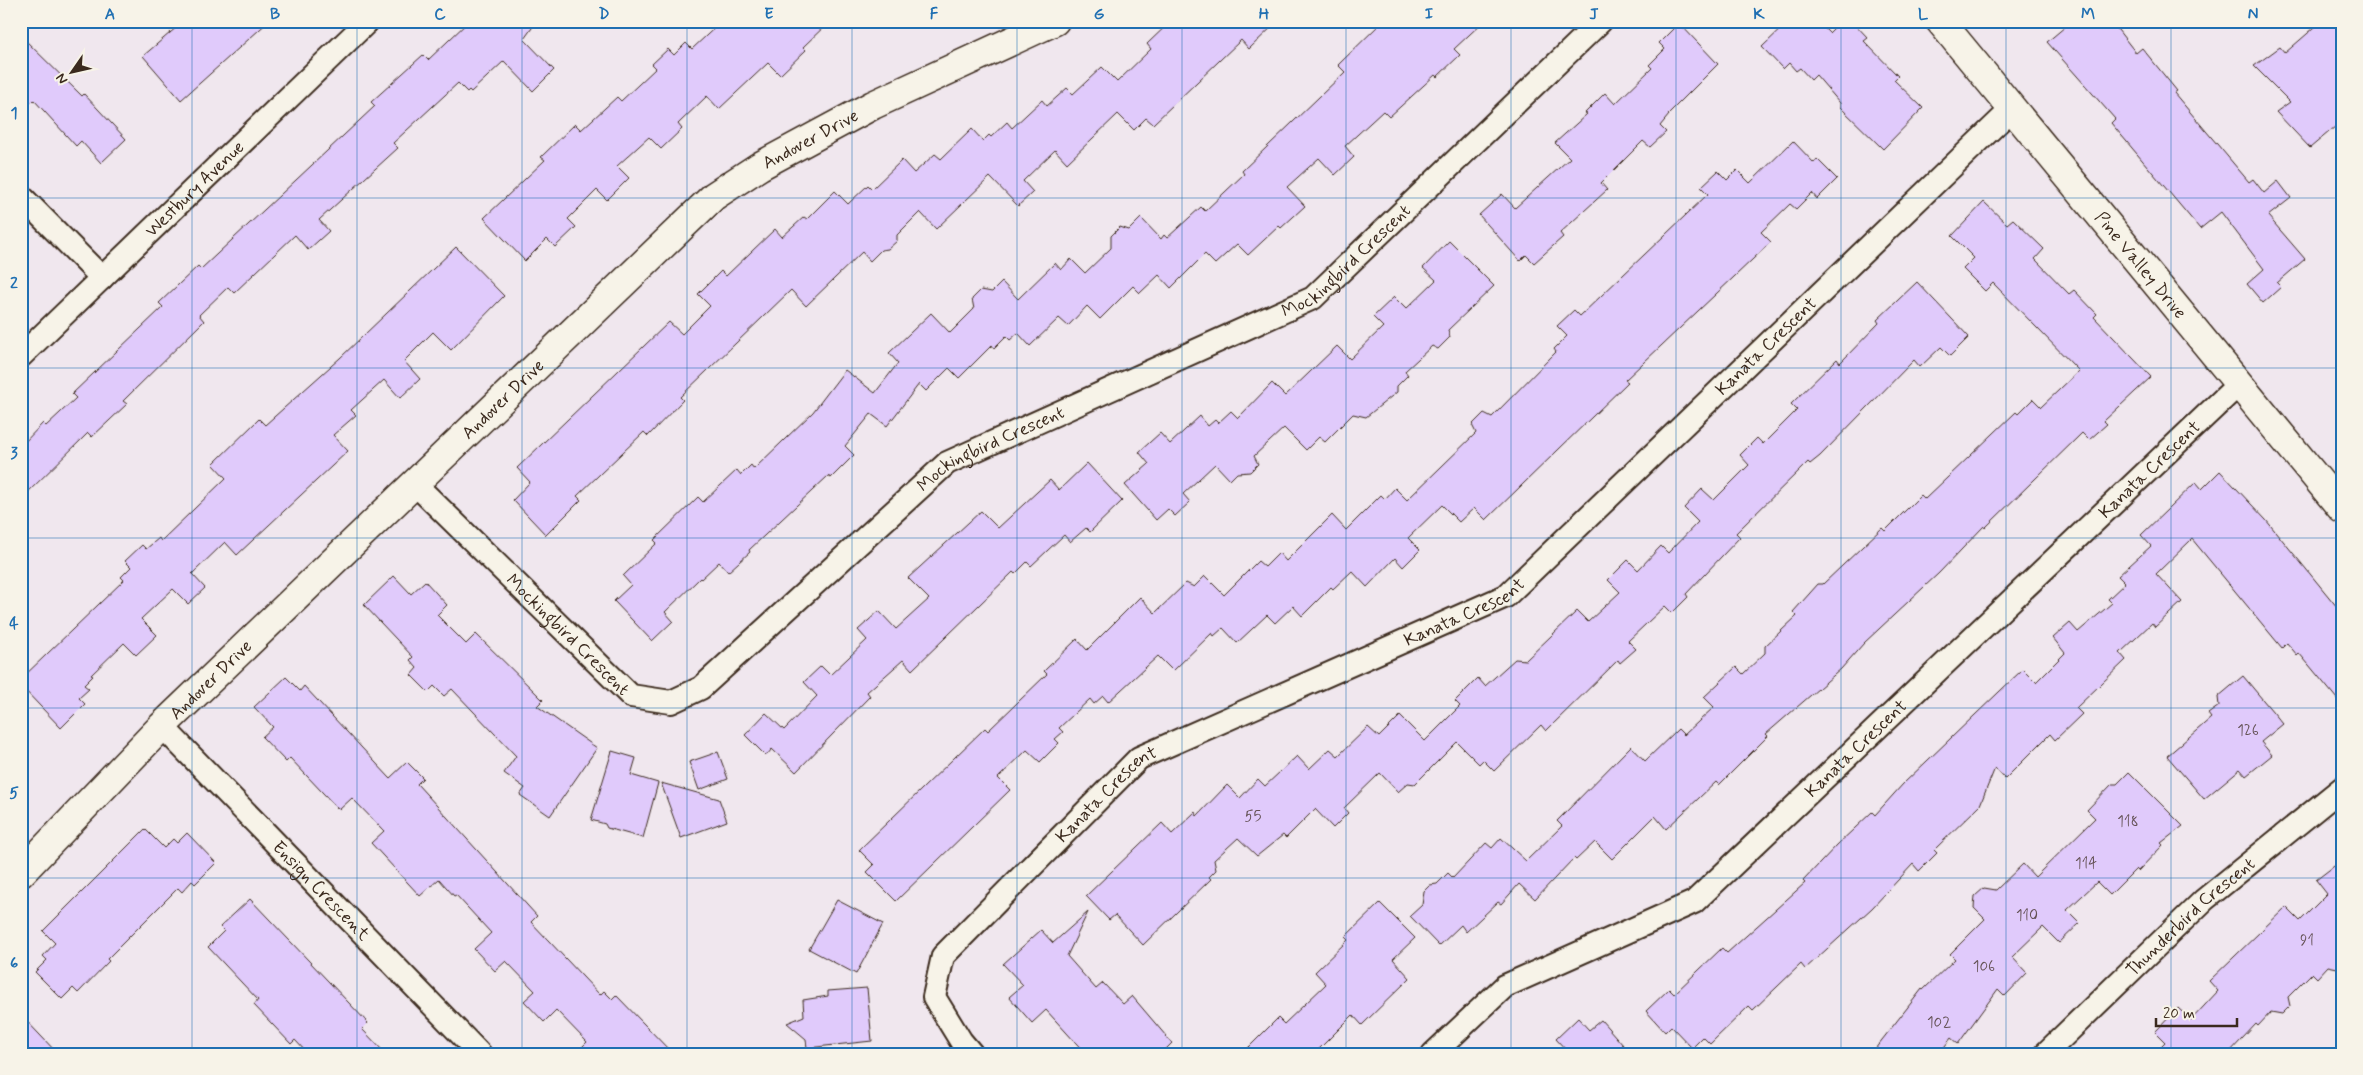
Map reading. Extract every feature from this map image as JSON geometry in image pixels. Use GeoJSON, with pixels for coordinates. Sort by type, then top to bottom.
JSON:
{"type":"FeatureCollection","features":[{"type":"Feature","properties":{"kind":"street","name":"Westbury Avenue"},"geometry":{"type":"LineString","coordinates":[[21,356],[368,21]]}},
{"type":"Feature","properties":{"kind":"street","name":"Andover Drive"},"geometry":{"type":"LineString","coordinates":[[21,873],[162,726],[714,196],[760,166],[873,104],[1055,21]]}},
{"type":"Feature","properties":{"kind":"street","name":"Mockingbird Crescent"},"geometry":{"type":"LineString","coordinates":[[414,483],[631,696],[671,702],[701,688],[947,463],[1313,298],[1601,21]]}},
{"type":"Feature","properties":{"kind":"street","name":"Pine Valley Drive"},"geometry":{"type":"LineString","coordinates":[[1940,21],[2342,509]]}},
{"type":"Feature","properties":{"kind":"street","name":"Kanata Crescent"},"geometry":{"type":"LineString","coordinates":[[972,1054],[960,1042],[934,997],[943,956],[1139,758],[1506,596],[2012,109]]}},
{"type":"Feature","properties":{"kind":"street"},"geometry":{"type":"LineString","coordinates":[[21,196],[102,278]]}},
{"type":"Feature","properties":{"kind":"street","name":"Kanata Crescent"},"geometry":{"type":"LineString","coordinates":[[1433,1054],[1504,986],[1694,902],[2239,384]]}},
{"type":"Feature","properties":{"kind":"street","name":"Ensign Crescent"},"geometry":{"type":"LineString","coordinates":[[162,726],[480,1054]]}},
{"type":"Feature","properties":{"kind":"street","name":"Thunderbird Crescent"},"geometry":{"type":"LineString","coordinates":[[2045,1054],[2204,900],[2342,788]]}},
{"type":"Feature","properties":{"kind":"building"},"geometry":{"type":"Polygon","coordinates":[[[184,21],[269,21],[181,100],[143,56],[184,21]]]}},
{"type":"Feature","properties":{"kind":"building"},"geometry":{"type":"Polygon","coordinates":[[[469,21],[537,21],[524,39],[554,70],[533,91],[504,61],[471,92],[469,90],[467,92],[458,83],[393,143],[398,148],[319,220],[329,231],[308,250],[295,235],[234,293],[228,287],[199,315],[204,321],[123,401],[127,404],[92,437],[88,433],[21,499],[21,446],[43,423],[46,426],[76,398],[72,394],[163,307],[159,303],[198,266],[201,269],[375,106],[371,102],[423,55],[428,60],[469,21]]]}},
{"type":"Feature","properties":{"kind":"building"},"geometry":{"type":"Polygon","coordinates":[[[722,21],[830,21],[803,47],[806,50],[780,75],[768,63],[719,109],[707,96],[678,124],[682,129],[661,149],[649,137],[617,166],[629,178],[607,200],[597,190],[568,219],[576,227],[555,247],[547,239],[525,261],[484,218],[545,160],[541,157],[575,124],[581,130],[617,97],[621,101],[656,68],[652,64],[668,49],[674,55],[686,43],[692,49],[722,21]]]}},
{"type":"Feature","properties":{"kind":"building"},"geometry":{"type":"Polygon","coordinates":[[[1171,21],[1278,21],[1249,49],[1241,40],[1153,124],[1146,118],[1134,130],[1118,114],[1067,163],[1055,150],[1023,181],[1033,192],[1018,206],[990,177],[936,229],[920,212],[897,235],[897,241],[888,249],[881,250],[870,261],[862,252],[806,306],[791,290],[680,397],[683,400],[648,436],[644,432],[577,496],[581,500],[546,535],[513,500],[530,482],[517,468],[669,322],[682,334],[710,306],[698,294],[721,271],[726,276],[775,229],[782,237],[804,217],[807,219],[835,191],[848,204],[868,185],[872,189],[902,160],[914,173],[935,154],[941,159],[972,129],[983,141],[989,135],[991,137],[1007,122],[1012,128],[1042,100],[1047,106],[1067,88],[1073,94],[1102,67],[1117,82],[1151,49],[1147,44],[1171,21]]]}},
{"type":"Feature","properties":{"kind":"building"},"geometry":{"type":"Polygon","coordinates":[[[1383,21],[1484,21],[1454,49],[1460,55],[1437,77],[1435,75],[1389,117],[1383,111],[1345,146],[1354,157],[1335,175],[1319,158],[1287,187],[1305,206],[1281,228],[1279,226],[1248,255],[1237,244],[1215,264],[1205,254],[1171,288],[1159,275],[1140,293],[1133,286],[1100,319],[1087,306],[1068,326],[1059,318],[1030,346],[1018,333],[1010,340],[1006,336],[994,348],[992,345],[959,378],[949,368],[926,391],[919,384],[887,426],[871,414],[845,446],[854,455],[831,478],[828,476],[728,572],[719,562],[700,578],[665,612],[673,621],[652,641],[614,601],[631,585],[623,576],[657,543],[654,540],[698,497],[703,502],[737,470],[741,475],[751,465],[754,469],[813,412],[845,370],[875,393],[898,363],[889,353],[931,313],[950,333],[974,309],[972,299],[981,290],[992,292],[1002,282],[1018,299],[1055,263],[1061,270],[1071,259],[1085,273],[1111,248],[1111,236],[1120,227],[1129,230],[1141,218],[1161,239],[1164,235],[1167,238],[1201,207],[1205,211],[1244,174],[1242,171],[1345,72],[1338,65],[1383,21]]]}},
{"type":"Feature","properties":{"kind":"building"},"geometry":{"type":"Polygon","coordinates":[[[1789,21],[1817,21],[1829,33],[1841,21],[1852,21],[1868,38],[1864,41],[1898,76],[1894,80],[1923,108],[1883,149],[1840,107],[1840,103],[1816,75],[1811,80],[1800,68],[1796,71],[1789,63],[1783,69],[1762,47],[1789,21]]]}},
{"type":"Feature","properties":{"kind":"building"},"geometry":{"type":"Polygon","coordinates":[[[2072,21],[2111,21],[2136,53],[2142,48],[2177,91],[2174,93],[2249,182],[2253,179],[2264,193],[2278,181],[2291,198],[2268,216],[2305,259],[2277,283],[2281,287],[2263,303],[2247,284],[2264,269],[2221,212],[2200,229],[2111,123],[2115,119],[2047,42],[2072,21]]]}},
{"type":"Feature","properties":{"kind":"building"},"geometry":{"type":"Polygon","coordinates":[[[2322,21],[2342,21],[2342,121],[2310,148],[2276,112],[2290,102],[2254,66],[2280,47],[2285,53],[2322,21]]]}},
{"type":"Feature","properties":{"kind":"building"},"geometry":{"type":"Polygon","coordinates":[[[1679,23],[1718,64],[1668,114],[1660,126],[1666,132],[1650,147],[1643,141],[1601,183],[1607,190],[1560,233],[1563,237],[1534,263],[1526,255],[1520,261],[1479,215],[1502,194],[1515,208],[1570,158],[1555,143],[1587,114],[1585,113],[1605,93],[1615,104],[1652,68],[1649,65],[1665,49],[1659,43],[1679,23]]]}},
{"type":"Feature","properties":{"kind":"building"},"geometry":{"type":"Polygon","coordinates":[[[21,36],[82,96],[84,94],[126,139],[101,163],[81,141],[76,146],[34,100],[31,103],[21,93],[21,36]]]}},
{"type":"Feature","properties":{"kind":"building"},"geometry":{"type":"Polygon","coordinates":[[[1793,141],[1814,163],[1817,159],[1837,179],[1817,199],[1812,193],[1796,209],[1790,204],[1761,232],[1771,242],[1625,380],[1628,382],[1486,520],[1474,508],[1459,522],[1442,505],[1408,538],[1420,550],[1403,567],[1395,558],[1367,587],[1352,571],[1333,589],[1331,587],[1302,616],[1293,606],[1275,623],[1267,615],[1237,643],[1223,628],[1214,636],[1212,633],[1173,671],[1158,656],[1108,702],[1103,696],[1094,704],[1090,699],[1059,728],[1063,732],[1055,739],[1059,743],[1040,762],[1027,750],[998,778],[1010,790],[896,901],[867,872],[874,865],[859,850],[985,728],[988,731],[1047,674],[1044,671],[1077,639],[1087,650],[1140,597],[1155,613],[1186,583],[1194,587],[1205,576],[1224,595],[1258,561],[1265,567],[1279,553],[1286,561],[1332,515],[1346,530],[1381,495],[1385,499],[1395,488],[1407,500],[1476,433],[1472,425],[1484,413],[1492,417],[1556,352],[1554,349],[1567,336],[1557,326],[1574,310],[1580,316],[1708,194],[1701,187],[1718,171],[1727,180],[1737,170],[1750,183],[1793,141]]]}},
{"type":"Feature","properties":{"kind":"building"},"geometry":{"type":"Polygon","coordinates":[[[1984,202],[2007,224],[2013,219],[2044,249],[2035,259],[2069,294],[2074,290],[2097,314],[2094,317],[2151,377],[2104,421],[2107,424],[2089,440],[2082,433],[1985,528],[1984,526],[1939,573],[1864,643],[1841,669],[1766,734],[1768,736],[1719,785],[1716,782],[1666,829],[1655,816],[1612,859],[1595,842],[1576,860],[1574,858],[1535,899],[1519,884],[1501,904],[1498,902],[1466,932],[1461,925],[1439,946],[1410,916],[1422,905],[1424,891],[1430,885],[1437,884],[1448,873],[1453,878],[1486,843],[1492,848],[1501,838],[1526,861],[1562,826],[1557,821],[1631,746],[1645,761],[1678,729],[1684,735],[1714,707],[1704,697],[1736,667],[1743,674],[1765,653],[1765,646],[1797,616],[1793,612],[1818,584],[1823,584],[1882,528],[1885,531],[1921,495],[1925,499],[2016,412],[2018,414],[2033,399],[2041,407],[2079,371],[1993,283],[1985,291],[1963,269],[1974,258],[1952,236],[1984,202]]]}},
{"type":"Feature","properties":{"kind":"building"},"geometry":{"type":"Polygon","coordinates":[[[1449,241],[1494,286],[1448,330],[1450,337],[1438,349],[1432,346],[1405,371],[1408,375],[1397,386],[1397,392],[1366,417],[1353,414],[1325,442],[1319,437],[1306,450],[1284,428],[1254,456],[1258,464],[1250,472],[1237,473],[1230,480],[1215,464],[1183,494],[1190,502],[1175,516],[1168,509],[1156,520],[1125,485],[1149,464],[1139,452],[1160,433],[1170,444],[1200,416],[1208,426],[1215,420],[1218,423],[1231,411],[1238,418],[1272,383],[1285,396],[1337,346],[1350,359],[1383,327],[1373,317],[1394,297],[1406,309],[1436,280],[1423,268],[1449,241]]]}},
{"type":"Feature","properties":{"kind":"building"},"geometry":{"type":"Polygon","coordinates":[[[456,247],[504,296],[451,350],[433,332],[404,361],[420,379],[400,398],[384,380],[351,410],[356,415],[333,435],[348,451],[237,555],[225,542],[192,574],[205,588],[188,604],[173,589],[141,619],[157,635],[136,655],[124,643],[91,675],[93,676],[84,685],[89,689],[79,698],[85,704],[61,728],[21,686],[21,679],[124,580],[121,577],[131,567],[125,561],[142,545],[146,549],[159,538],[161,541],[226,478],[213,464],[259,419],[265,425],[340,358],[456,247]]]}},
{"type":"Feature","properties":{"kind":"building"},"geometry":{"type":"Polygon","coordinates":[[[1917,282],[1969,337],[1950,356],[1941,347],[1920,367],[1914,360],[1820,456],[1810,464],[1808,462],[1736,533],[1740,537],[1686,594],[1688,597],[1672,613],[1665,606],[1628,641],[1636,649],[1620,663],[1618,660],[1546,731],[1541,725],[1494,771],[1483,760],[1479,764],[1457,742],[1415,784],[1408,783],[1398,792],[1380,773],[1344,808],[1348,813],[1333,828],[1315,809],[1286,838],[1283,835],[1257,856],[1238,838],[1214,860],[1216,870],[1209,877],[1211,879],[1143,945],[1115,915],[1109,920],[1086,896],[1162,823],[1172,834],[1195,812],[1197,816],[1227,785],[1240,798],[1258,779],[1265,786],[1297,756],[1309,769],[1330,749],[1338,756],[1368,727],[1379,737],[1400,716],[1425,741],[1460,706],[1455,701],[1478,678],[1485,686],[1515,659],[1526,660],[1577,611],[1588,622],[1620,592],[1608,580],[1628,560],[1638,570],[1661,546],[1668,553],[1698,522],[1684,508],[1702,489],[1714,500],[1749,465],[1740,455],[1757,438],[1763,444],[1797,410],[1791,404],[1837,359],[1840,363],[1879,323],[1877,320],[1917,282]]]}},
{"type":"Feature","properties":{"kind":"building"},"geometry":{"type":"Polygon","coordinates":[[[1087,463],[1122,501],[1090,532],[1086,528],[1070,542],[1064,535],[1031,566],[1027,562],[1015,574],[1013,572],[912,670],[903,660],[867,692],[870,696],[796,772],[772,749],[766,756],[745,735],[766,713],[784,730],[817,696],[804,682],[821,666],[830,675],[867,640],[858,630],[879,611],[896,629],[929,599],[908,578],[981,511],[998,528],[1050,480],[1059,490],[1087,463]]]}},
{"type":"Feature","properties":{"kind":"building"},"geometry":{"type":"Polygon","coordinates":[[[2220,471],[2266,520],[2342,613],[2342,705],[2299,653],[2297,655],[2287,643],[2282,648],[2192,539],[2156,574],[2182,602],[2155,627],[2152,623],[2120,653],[2126,660],[2076,708],[2082,714],[2055,740],[2050,734],[2005,779],[1995,768],[1980,805],[1934,850],[1937,853],[1919,871],[1913,864],[1872,908],[1805,969],[1801,964],[1753,1010],[1749,1006],[1710,1044],[1703,1037],[1692,1048],[1671,1026],[1665,1032],[1646,1011],[1669,989],[1674,994],[1722,948],[1727,953],[1805,883],[1803,881],[1837,845],[1872,812],[1875,815],[1903,784],[2023,669],[2036,682],[2065,653],[2053,638],[2070,623],[2078,632],[2112,603],[2108,599],[2125,583],[2118,576],[2151,546],[2141,535],[2196,482],[2202,489],[2220,471]]]}},
{"type":"Feature","properties":{"kind":"building"},"geometry":{"type":"Polygon","coordinates":[[[394,576],[411,594],[425,581],[447,605],[437,615],[466,644],[476,634],[543,700],[537,706],[597,748],[550,816],[520,795],[525,788],[504,773],[516,756],[452,689],[444,696],[434,686],[428,692],[411,675],[417,668],[410,660],[413,657],[364,605],[394,576]]]}},
{"type":"Feature","properties":{"kind":"building"},"geometry":{"type":"Polygon","coordinates":[[[2243,676],[2283,724],[2261,742],[2272,755],[2246,776],[2240,769],[2204,799],[2167,756],[2211,718],[2208,714],[2219,706],[2218,697],[2243,676]]]}},
{"type":"Feature","properties":{"kind":"building"},"geometry":{"type":"Polygon","coordinates":[[[286,677],[300,691],[304,686],[390,778],[407,762],[423,778],[417,784],[537,916],[531,922],[600,995],[604,991],[612,999],[616,995],[673,1054],[575,1054],[587,1042],[556,1010],[544,1022],[524,1001],[535,991],[506,961],[495,971],[474,949],[491,933],[456,895],[454,896],[439,879],[420,896],[371,843],[384,831],[352,798],[339,810],[290,758],[286,762],[262,737],[273,727],[254,707],[286,677]]]}},
{"type":"Feature","properties":{"kind":"building"},"geometry":{"type":"Polygon","coordinates":[[[612,751],[636,758],[631,775],[658,783],[643,838],[607,828],[605,824],[591,820],[612,751]]]}},
{"type":"Feature","properties":{"kind":"building"},"geometry":{"type":"Polygon","coordinates":[[[718,752],[728,779],[699,790],[689,762],[718,752]]]}},
{"type":"Feature","properties":{"kind":"building"},"geometry":{"type":"Polygon","coordinates":[[[2129,772],[2183,826],[2161,843],[2163,845],[2138,871],[2136,869],[2110,895],[2097,882],[2067,910],[2080,923],[2059,943],[2043,927],[2012,957],[2027,973],[2005,996],[1998,989],[1958,1044],[1951,1038],[1939,1054],[1871,1054],[1922,989],[1955,959],[1950,954],[1985,919],[1974,908],[1975,896],[1984,888],[1996,890],[2023,864],[2035,877],[2095,818],[2087,810],[2112,784],[2117,784],[2129,772]]]}},
{"type":"Feature","properties":{"kind":"building"},"geometry":{"type":"Polygon","coordinates":[[[661,783],[719,799],[727,821],[681,838],[661,783]]]}},
{"type":"Feature","properties":{"kind":"building"},"geometry":{"type":"Polygon","coordinates":[[[145,829],[164,848],[173,839],[177,843],[187,833],[216,863],[195,884],[192,881],[182,892],[178,888],[107,959],[109,961],[78,993],[73,988],[62,999],[35,972],[47,960],[43,956],[55,943],[43,931],[145,829]]]}},
{"type":"Feature","properties":{"kind":"building"},"geometry":{"type":"Polygon","coordinates":[[[2342,860],[2342,969],[2328,966],[2317,978],[2312,973],[2288,997],[2290,1006],[2282,1014],[2271,1012],[2258,1026],[2256,1024],[2228,1054],[2153,1054],[2165,1042],[2155,1032],[2178,1008],[2191,1020],[2218,991],[2209,981],[2286,907],[2300,921],[2327,894],[2316,880],[2342,860]]]}},
{"type":"Feature","properties":{"kind":"building"},"geometry":{"type":"Polygon","coordinates":[[[250,899],[368,1023],[362,1029],[386,1054],[308,1054],[295,1040],[291,1044],[254,1005],[258,1000],[208,947],[224,931],[220,927],[250,899]]]}},
{"type":"Feature","properties":{"kind":"building"},"geometry":{"type":"Polygon","coordinates":[[[837,900],[883,924],[856,974],[809,949],[837,900]]]}},
{"type":"Feature","properties":{"kind":"building"},"geometry":{"type":"Polygon","coordinates":[[[1380,903],[1415,938],[1393,959],[1410,978],[1362,1025],[1353,1015],[1314,1054],[1242,1054],[1278,1018],[1284,1024],[1326,984],[1315,972],[1348,940],[1345,937],[1380,903]]]}},
{"type":"Feature","properties":{"kind":"building"},"geometry":{"type":"Polygon","coordinates":[[[1088,912],[1067,956],[1096,989],[1103,983],[1123,1004],[1132,996],[1172,1043],[1161,1054],[1086,1054],[1046,1010],[1032,1023],[1009,997],[1023,985],[1003,964],[1041,930],[1053,943],[1088,912]]]}},
{"type":"Feature","properties":{"kind":"building"},"geometry":{"type":"Polygon","coordinates":[[[867,988],[872,1041],[807,1048],[806,1039],[787,1023],[804,1016],[803,1000],[828,996],[828,991],[867,988]]]}},
{"type":"Feature","properties":{"kind":"building"},"geometry":{"type":"Polygon","coordinates":[[[21,1015],[58,1054],[21,1054],[21,1015]]]}},
{"type":"Feature","properties":{"kind":"building"},"geometry":{"type":"Polygon","coordinates":[[[1578,1018],[1589,1030],[1601,1020],[1631,1054],[1563,1054],[1567,1051],[1556,1039],[1578,1018]]]}}]}
